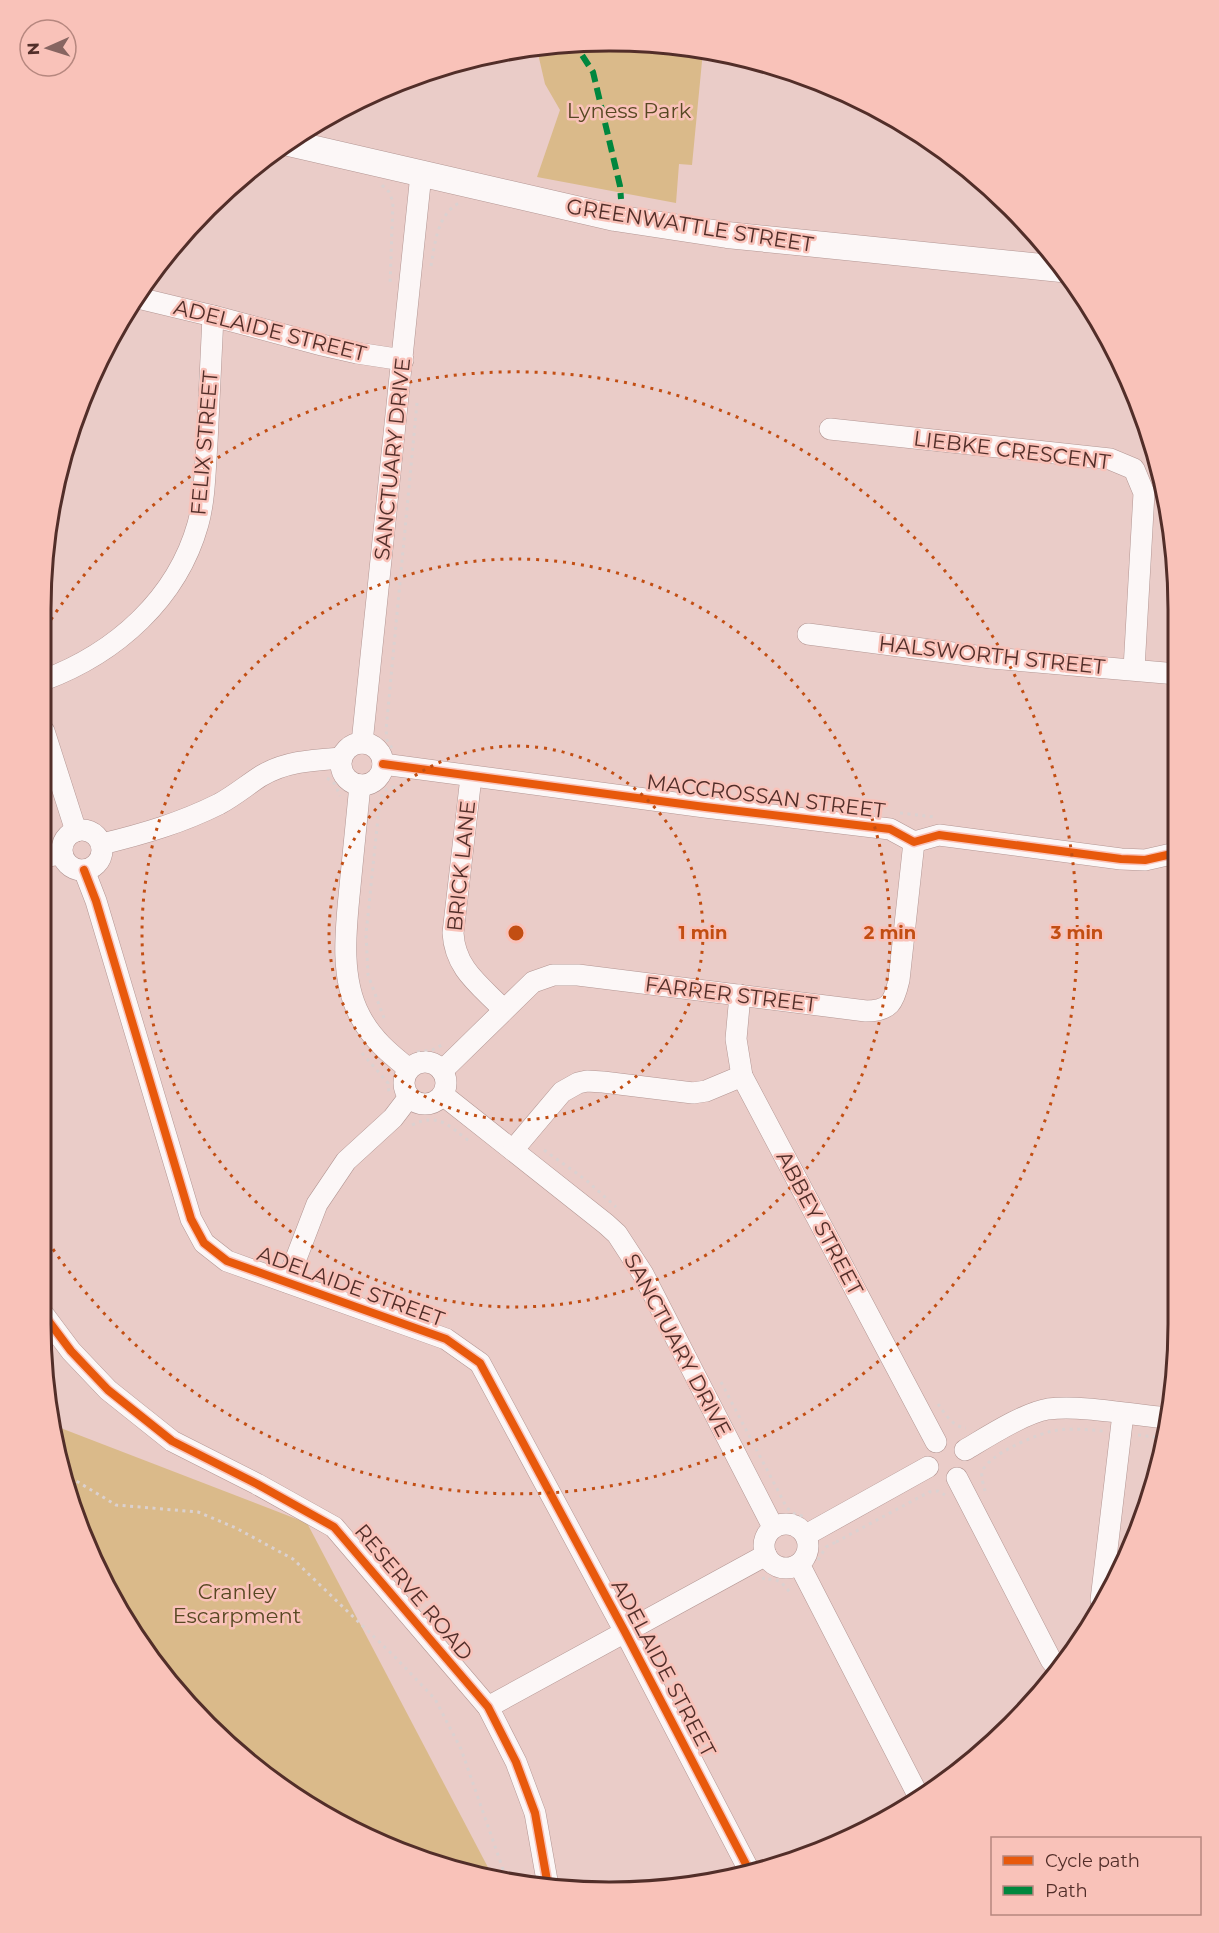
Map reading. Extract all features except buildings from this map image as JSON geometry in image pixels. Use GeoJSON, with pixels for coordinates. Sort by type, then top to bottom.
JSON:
{"type":"FeatureCollection","features":[{"type":"Feature","properties":{"kind":"main road","name":"GREENWATTLE STREET"},"geometry":{"type":"LineString","coordinates":[[299,145],[615,218],[727,235],[1051,268]]}},
{"type":"Feature","properties":{"kind":"street","name":"SANCTUARY DRIVE"},"geometry":{"type":"LineString","coordinates":[[362,743],[421,174]]}},
{"type":"Feature","properties":{"kind":"street","name":"ADELAIDE STREET"},"geometry":{"type":"LineString","coordinates":[[145,300],[334,348],[403,360]]}},
{"type":"Feature","properties":{"kind":"street","name":"FELIX STREET"},"geometry":{"type":"LineString","coordinates":[[51,677],[92,658],[128,633],[167,591],[185,559],[198,523],[202,492],[213,316]]}},
{"type":"Feature","properties":{"kind":"street","name":"LIEBKE CRESCENT"},"geometry":{"type":"LineString","coordinates":[[830,429],[1110,459],[1134,469],[1143,493],[1134,669]]}},
{"type":"Feature","properties":{"kind":"street","name":"HALSWORTH STREET"},"geometry":{"type":"LineString","coordinates":[[808,634],[991,658],[1168,673]]}},
{"type":"Feature","properties":{"kind":"street"},"geometry":{"type":"LineString","coordinates":[[362,743],[377,750],[393,766],[375,780],[360,785],[348,780],[343,774],[341,758],[350,747],[362,743]]}},
{"type":"Feature","properties":{"kind":"street"},"geometry":{"type":"LineString","coordinates":[[51,753],[76,831]]}},
{"type":"Feature","properties":{"kind":"street"},"geometry":{"type":"LineString","coordinates":[[102,844],[180,822],[220,803],[262,776],[282,767],[309,761],[341,758]]}},
{"type":"Feature","properties":{"kind":"street","name":"MACCROSSAN STREET"},"geometry":{"type":"LineString","coordinates":[[393,766],[890,829],[914,842]]}},
{"type":"Feature","properties":{"kind":"street","name":"BRICK LANE"},"geometry":{"type":"LineString","coordinates":[[471,777],[453,933],[454,945],[464,969],[503,1009]]}},
{"type":"Feature","properties":{"kind":"street"},"geometry":{"type":"LineString","coordinates":[[360,785],[347,923],[346,957],[350,984],[360,1015],[379,1045],[409,1058],[415,1064],[429,1062],[442,1071],[446,1082],[443,1095],[438,1100],[424,1104],[415,1102],[409,1097],[404,1084],[409,1058]]}},
{"type":"Feature","properties":{"kind":"street"},"geometry":{"type":"LineString","coordinates":[[88,830],[99,838],[102,844],[102,856],[90,869],[72,868],[53,855],[66,837],[76,831],[88,830]]}},
{"type":"Feature","properties":{"kind":"street"},"geometry":{"type":"LineString","coordinates":[[914,842],[939,835],[1145,860],[1168,855]]}},
{"type":"Feature","properties":{"kind":"street","name":"FARRER STREET"},"geometry":{"type":"LineString","coordinates":[[442,1071],[503,1009],[533,982],[542,977],[564,974],[879,1011],[895,997],[899,980],[914,842]]}},
{"type":"Feature","properties":{"kind":"street","name":"ADELAIDE STREET"},"geometry":{"type":"LineString","coordinates":[[84,870],[96,901],[191,1219],[204,1244],[227,1261],[446,1339],[480,1363],[625,1632],[746,1865]]}},
{"type":"Feature","properties":{"kind":"street","name":"ABBEY STREET"},"geometry":{"type":"LineString","coordinates":[[740,995],[736,1039],[742,1076],[936,1442]]}},
{"type":"Feature","properties":{"kind":"street"},"geometry":{"type":"LineString","coordinates":[[519,1143],[562,1092],[578,1083],[603,1082],[693,1093],[706,1091],[742,1076]]}},
{"type":"Feature","properties":{"kind":"street","name":"SANCTUARY DRIVE"},"geometry":{"type":"LineString","coordinates":[[443,1095],[519,1143],[617,1234],[648,1284],[773,1527]]}},
{"type":"Feature","properties":{"kind":"street"},"geometry":{"type":"LineString","coordinates":[[287,1282],[317,1204],[346,1161],[393,1118],[409,1097]]}},
{"type":"Feature","properties":{"kind":"street","name":"RESERVE ROAD"},"geometry":{"type":"LineString","coordinates":[[51,1324],[71,1351],[108,1390],[172,1441],[257,1484],[334,1527],[488,1707],[516,1762],[535,1813],[547,1878]]}},
{"type":"Feature","properties":{"kind":"street"},"geometry":{"type":"LineString","coordinates":[[965,1450],[1001,1429],[1046,1410],[1083,1409],[1122,1424],[1159,1419]]}},
{"type":"Feature","properties":{"kind":"street"},"geometry":{"type":"LineString","coordinates":[[1103,1584],[1122,1424]]}},
{"type":"Feature","properties":{"kind":"street"},"geometry":{"type":"LineString","coordinates":[[949,1439],[956,1441],[965,1450],[966,1468],[957,1478],[944,1480],[931,1473],[927,1453],[936,1442],[949,1439]]}},
{"type":"Feature","properties":{"kind":"street"},"geometry":{"type":"LineString","coordinates":[[808,1564],[783,1568],[771,1562],[766,1555],[764,1542],[773,1527],[780,1524],[792,1524],[799,1527],[805,1525],[831,1533],[928,1467]]}},
{"type":"Feature","properties":{"kind":"street"},"geometry":{"type":"LineString","coordinates":[[957,1478],[1053,1663]]}},
{"type":"Feature","properties":{"kind":"street"},"geometry":{"type":"LineString","coordinates":[[805,1525],[808,1549],[804,1559],[916,1790]]}},
{"type":"Feature","properties":{"kind":"street"},"geometry":{"type":"LineString","coordinates":[[488,1707],[766,1555]]}},
{"type":"Feature","properties":{"kind":"path"},"geometry":{"type":"LineString","coordinates":[[430,271],[442,219],[451,207],[460,202],[468,202]]}},
{"type":"Feature","properties":{"kind":"path"},"geometry":{"type":"LineString","coordinates":[[386,1022],[368,975],[366,934],[380,798],[387,789],[400,784],[393,766],[405,755],[399,754],[390,746],[386,730],[418,396]]}},
{"type":"Feature","properties":{"kind":"path"},"geometry":{"type":"LineString","coordinates":[[409,1058],[417,1052],[432,1050],[452,1038],[463,1050]]}},
{"type":"Feature","properties":{"kind":"path"},"geometry":{"type":"LineString","coordinates":[[519,1143],[586,1180],[622,1213]]}},
{"type":"Feature","properties":{"kind":"path"},"geometry":{"type":"LineString","coordinates":[[716,1372],[787,1508],[805,1525]]}},
{"type":"Feature","properties":{"kind":"path"},"geometry":{"type":"LineString","coordinates":[[808,1564],[821,1553],[831,1533],[929,1492],[938,1491],[955,1506],[985,1490],[982,1473],[984,1467],[991,1460],[1034,1437],[1061,1429],[1122,1424],[1156,1436]]}},
{"type":"Feature","properties":{"kind":"path"},"geometry":{"type":"LineString","coordinates":[[74,1479],[116,1505],[198,1512],[236,1528],[293,1559],[379,1641],[435,1699],[461,1749],[504,1871]]}},
{"type":"Feature","properties":{"kind":"green space","name":"Lyness Park"},"geometry":{"type":"Polygon","coordinates":[[[610,51],[646,52],[702,59],[692,165],[679,164],[676,203],[537,177],[560,110],[545,84],[538,56],[610,51]]]}},
{"type":"Feature","properties":{"kind":"green space","name":"Cranley Escarpment"},"geometry":{"type":"Polygon","coordinates":[[[61,1428],[307,1523],[488,1868],[430,1852],[396,1839],[330,1807],[270,1767],[215,1718],[190,1692],[145,1634],[109,1571],[81,1503],[61,1428]]]}},
{"type":"Feature","properties":{"kind":"marked path"},"geometry":{"type":"LineString","coordinates":[[580,52],[593,72],[620,186],[621,199]]}},
{"type":"Feature","properties":{"kind":"cycle path"},"geometry":{"type":"LineString","coordinates":[[383,764],[890,829],[914,842],[939,835],[1121,859],[1145,860],[1168,855]]}},
{"type":"Feature","properties":{"kind":"cycle path"},"geometry":{"type":"LineString","coordinates":[[84,870],[96,901],[191,1219],[204,1243],[227,1261],[446,1339],[480,1363],[625,1632],[746,1865]]}},
{"type":"Feature","properties":{"kind":"cycle path"},"geometry":{"type":"LineString","coordinates":[[51,1324],[71,1351],[108,1390],[172,1441],[257,1484],[334,1527],[488,1707],[516,1762],[535,1813],[547,1878]]}}]}
